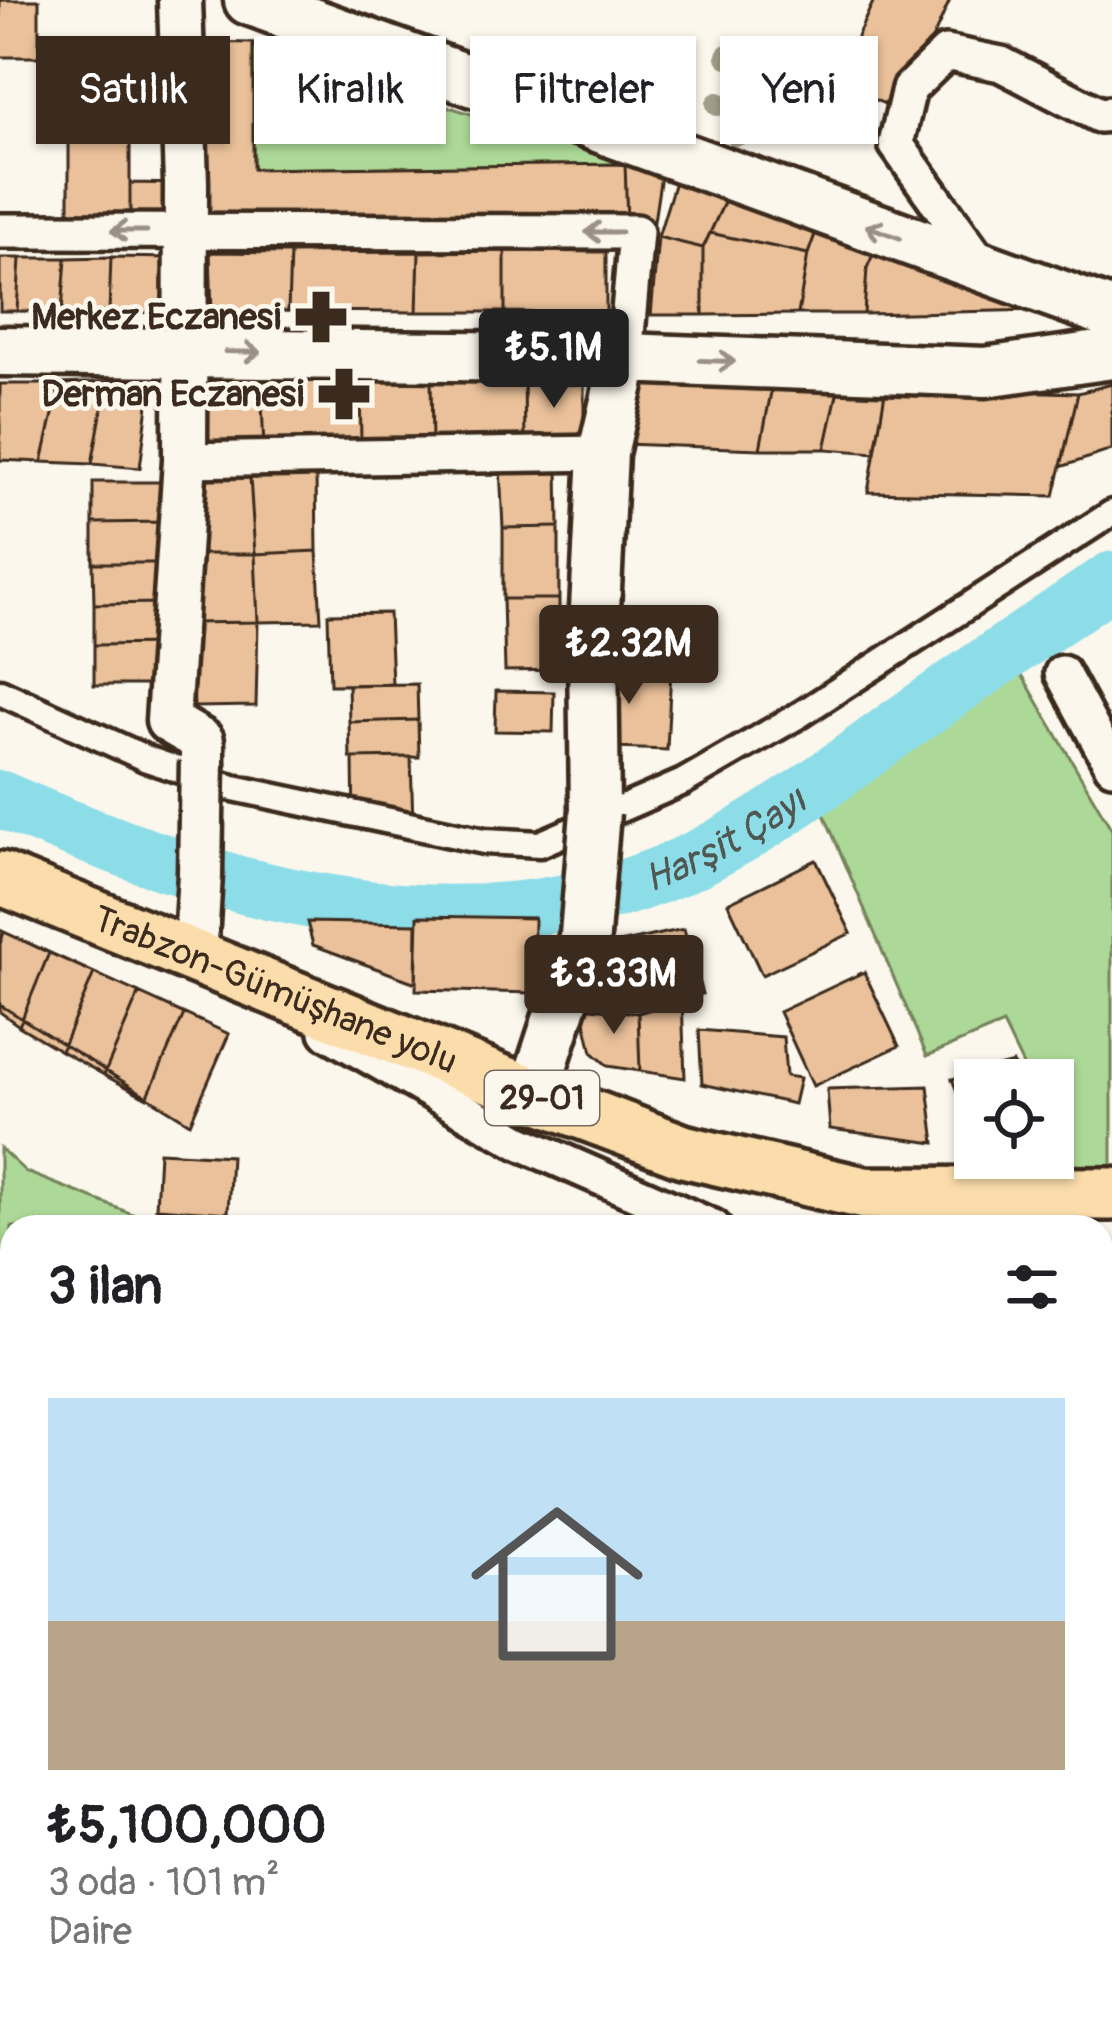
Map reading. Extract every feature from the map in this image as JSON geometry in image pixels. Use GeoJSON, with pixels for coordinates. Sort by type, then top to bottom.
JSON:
{"type":"FeatureCollection","features":[{"type":"Feature","properties":{"kind":"main road"},"geometry":{"type":"LineString","coordinates":[[249,0],[1112,314]]}},
{"type":"Feature","properties":{"kind":"main road"},"geometry":{"type":"LineString","coordinates":[[0,351],[625,358],[985,372],[1112,354]]}},
{"type":"Feature","properties":{"kind":"main road"},"geometry":{"type":"LineString","coordinates":[[533,1094],[585,935],[595,812],[593,648],[603,453],[625,358]]}},
{"type":"Feature","properties":{"kind":"main road","name":"Trabzon-Gümüşhane yolu"},"geometry":{"type":"LineString","coordinates":[[0,878],[683,1151],[864,1193],[1112,1194]]}},
{"type":"Feature","properties":{"kind":"street"},"geometry":{"type":"LineString","coordinates":[[180,0],[187,231],[185,460],[168,721],[202,741],[195,957],[519,1142],[686,1215]]}},
{"type":"Feature","properties":{"kind":"street"},"geometry":{"type":"LineString","coordinates":[[984,267],[896,144],[909,89],[946,53],[1000,64],[1099,115],[1112,114]]}},
{"type":"Feature","properties":{"kind":"street"},"geometry":{"type":"LineString","coordinates":[[0,231],[635,232],[625,358]]}},
{"type":"Feature","properties":{"kind":"street"},"geometry":{"type":"LineString","coordinates":[[185,460],[603,453]]}},
{"type":"Feature","properties":{"kind":"street"},"geometry":{"type":"LineString","coordinates":[[0,692],[147,759],[229,787],[484,841],[540,844],[683,782],[801,714],[1112,513]]}},
{"type":"Feature","properties":{"kind":"street"},"geometry":{"type":"LineString","coordinates":[[1063,673],[1112,766]]}},
{"type":"Feature","properties":{"kind":"green space"},"geometry":{"type":"Polygon","coordinates":[[[253,43],[254,144],[446,144],[446,106],[470,114],[470,144],[564,144],[625,164],[253,169],[253,43]]]}},
{"type":"Feature","properties":{"kind":"green space"},"geometry":{"type":"Polygon","coordinates":[[[1021,673],[1112,830],[1112,1167],[1074,1165],[1074,1059],[1020,1059],[1003,1024],[927,1056],[818,800],[1021,673]]]}},
{"type":"Feature","properties":{"kind":"green space"},"geometry":{"type":"Polygon","coordinates":[[[0,1148],[26,1172],[135,1215],[0,1215],[0,1148]]]}},
{"type":"Feature","properties":{"kind":"building"},"geometry":{"type":"Polygon","coordinates":[[[0,0],[39,0],[36,57],[0,57],[0,0]]]}},
{"type":"Feature","properties":{"kind":"building"},"geometry":{"type":"Polygon","coordinates":[[[874,0],[950,0],[900,111],[878,101],[878,36],[857,36],[874,0]]]}},
{"type":"Feature","properties":{"kind":"building"},"geometry":{"type":"Polygon","coordinates":[[[230,43],[253,43],[253,169],[625,164],[627,221],[198,224],[198,144],[230,144],[230,43]]]}},
{"type":"Feature","properties":{"kind":"building"},"geometry":{"type":"Polygon","coordinates":[[[69,144],[130,144],[130,231],[69,231],[69,144]]]}},
{"type":"Feature","properties":{"kind":"building"},"geometry":{"type":"Polygon","coordinates":[[[625,164],[661,175],[653,228],[627,221],[625,164]]]}},
{"type":"Feature","properties":{"kind":"building"},"geometry":{"type":"Polygon","coordinates":[[[680,165],[734,181],[703,248],[658,237],[680,165]]]}},
{"type":"Feature","properties":{"kind":"building"},"geometry":{"type":"Polygon","coordinates":[[[734,181],[823,212],[808,254],[710,233],[734,181]]]}},
{"type":"Feature","properties":{"kind":"building"},"geometry":{"type":"Polygon","coordinates":[[[130,183],[186,184],[187,231],[130,231],[130,183]]]}},
{"type":"Feature","properties":{"kind":"building"},"geometry":{"type":"Polygon","coordinates":[[[823,212],[883,232],[867,268],[864,314],[798,314],[808,254],[823,212]]]}},
{"type":"Feature","properties":{"kind":"building"},"geometry":{"type":"Polygon","coordinates":[[[883,232],[1092,309],[864,314],[867,268],[883,232]]]}},
{"type":"Feature","properties":{"kind":"building"},"geometry":{"type":"Polygon","coordinates":[[[710,233],[808,254],[798,314],[703,315],[703,248],[710,233]]]}},
{"type":"Feature","properties":{"kind":"building"},"geometry":{"type":"Polygon","coordinates":[[[658,237],[703,248],[703,315],[651,315],[658,237]]]}},
{"type":"Feature","properties":{"kind":"building"},"geometry":{"type":"Polygon","coordinates":[[[505,251],[505,312],[417,312],[419,252],[505,251]]]}},
{"type":"Feature","properties":{"kind":"building"},"geometry":{"type":"Polygon","coordinates":[[[505,251],[606,252],[606,314],[505,312],[505,251]]]}},
{"type":"Feature","properties":{"kind":"building"},"geometry":{"type":"Polygon","coordinates":[[[210,252],[290,253],[288,311],[212,312],[210,252]]]}},
{"type":"Feature","properties":{"kind":"building"},"geometry":{"type":"Polygon","coordinates":[[[419,252],[417,312],[288,311],[290,253],[419,252]]]}},
{"type":"Feature","properties":{"kind":"building"},"geometry":{"type":"Polygon","coordinates":[[[111,257],[109,312],[62,312],[66,258],[111,257]]]}},
{"type":"Feature","properties":{"kind":"building"},"geometry":{"type":"Polygon","coordinates":[[[111,257],[173,258],[173,313],[109,312],[111,257]]]}},
{"type":"Feature","properties":{"kind":"building"},"geometry":{"type":"Polygon","coordinates":[[[0,258],[20,258],[17,311],[0,311],[0,258]]]}},
{"type":"Feature","properties":{"kind":"building"},"geometry":{"type":"Polygon","coordinates":[[[20,258],[66,258],[62,312],[17,311],[20,258]]]}},
{"type":"Feature","properties":{"kind":"building"},"geometry":{"type":"Polygon","coordinates":[[[431,375],[524,377],[525,444],[432,445],[431,375]]]}},
{"type":"Feature","properties":{"kind":"building"},"geometry":{"type":"Polygon","coordinates":[[[431,375],[432,445],[361,444],[360,377],[431,375]]]}},
{"type":"Feature","properties":{"kind":"building"},"geometry":{"type":"Polygon","coordinates":[[[360,377],[361,444],[264,449],[261,379],[360,377]]]}},
{"type":"Feature","properties":{"kind":"building"},"geometry":{"type":"Polygon","coordinates":[[[524,377],[584,378],[584,444],[525,444],[524,377]]]}},
{"type":"Feature","properties":{"kind":"building"},"geometry":{"type":"Polygon","coordinates":[[[637,378],[773,382],[760,449],[623,444],[637,378]]]}},
{"type":"Feature","properties":{"kind":"building"},"geometry":{"type":"Polygon","coordinates":[[[261,379],[264,449],[201,451],[200,380],[261,379]]]}},
{"type":"Feature","properties":{"kind":"building"},"geometry":{"type":"Polygon","coordinates":[[[151,381],[140,468],[92,464],[107,382],[151,381]]]}},
{"type":"Feature","properties":{"kind":"building"},"geometry":{"type":"Polygon","coordinates":[[[107,382],[92,464],[42,462],[60,384],[107,382]]]}},
{"type":"Feature","properties":{"kind":"building"},"geometry":{"type":"Polygon","coordinates":[[[773,382],[839,385],[825,449],[760,449],[773,382]]]}},
{"type":"Feature","properties":{"kind":"building"},"geometry":{"type":"Polygon","coordinates":[[[0,384],[60,384],[42,462],[0,460],[0,384]]]}},
{"type":"Feature","properties":{"kind":"building"},"geometry":{"type":"Polygon","coordinates":[[[1112,384],[1112,450],[1061,467],[1078,393],[1112,384]]]}},
{"type":"Feature","properties":{"kind":"building"},"geometry":{"type":"Polygon","coordinates":[[[839,385],[886,387],[875,453],[825,449],[839,385]]]}},
{"type":"Feature","properties":{"kind":"building"},"geometry":{"type":"Polygon","coordinates":[[[886,387],[1078,393],[1054,496],[868,492],[886,387]]]}},
{"type":"Feature","properties":{"kind":"building"},"geometry":{"type":"Polygon","coordinates":[[[500,467],[558,467],[559,527],[503,528],[500,467]]]}},
{"type":"Feature","properties":{"kind":"building"},"geometry":{"type":"Polygon","coordinates":[[[316,474],[317,551],[255,554],[250,477],[316,474]]]}},
{"type":"Feature","properties":{"kind":"building"},"geometry":{"type":"Polygon","coordinates":[[[250,477],[255,554],[191,554],[189,478],[250,477]]]}},
{"type":"Feature","properties":{"kind":"building"},"geometry":{"type":"Polygon","coordinates":[[[93,482],[164,482],[164,522],[93,523],[93,482]]]}},
{"type":"Feature","properties":{"kind":"building"},"geometry":{"type":"Polygon","coordinates":[[[164,522],[164,563],[93,563],[93,523],[164,522]]]}},
{"type":"Feature","properties":{"kind":"building"},"geometry":{"type":"Polygon","coordinates":[[[559,527],[559,599],[503,599],[503,528],[559,527]]]}},
{"type":"Feature","properties":{"kind":"building"},"geometry":{"type":"Polygon","coordinates":[[[317,551],[321,621],[258,622],[255,554],[317,551]]]}},
{"type":"Feature","properties":{"kind":"building"},"geometry":{"type":"Polygon","coordinates":[[[191,554],[255,554],[258,622],[191,623],[191,554]]]}},
{"type":"Feature","properties":{"kind":"building"},"geometry":{"type":"Polygon","coordinates":[[[93,563],[164,563],[164,603],[94,604],[93,563]]]}},
{"type":"Feature","properties":{"kind":"building"},"geometry":{"type":"Polygon","coordinates":[[[503,599],[559,599],[559,670],[505,671],[503,599]]]}},
{"type":"Feature","properties":{"kind":"building"},"geometry":{"type":"Polygon","coordinates":[[[164,603],[165,644],[94,645],[94,604],[164,603]]]}},
{"type":"Feature","properties":{"kind":"building"},"geometry":{"type":"Polygon","coordinates":[[[389,613],[392,684],[330,685],[328,614],[389,613]]]}},
{"type":"Feature","properties":{"kind":"building"},"geometry":{"type":"Polygon","coordinates":[[[258,622],[256,706],[194,707],[191,623],[258,622]]]}},
{"type":"Feature","properties":{"kind":"building"},"geometry":{"type":"Polygon","coordinates":[[[165,644],[165,685],[94,685],[94,645],[165,644]]]}},
{"type":"Feature","properties":{"kind":"building"},"geometry":{"type":"Polygon","coordinates":[[[592,664],[671,668],[667,750],[588,747],[592,664]]]}},
{"type":"Feature","properties":{"kind":"building"},"geometry":{"type":"Polygon","coordinates":[[[417,684],[418,720],[349,722],[348,685],[417,684]]]}},
{"type":"Feature","properties":{"kind":"building"},"geometry":{"type":"Polygon","coordinates":[[[496,691],[554,692],[553,732],[495,731],[496,691]]]}},
{"type":"Feature","properties":{"kind":"building"},"geometry":{"type":"Polygon","coordinates":[[[418,720],[419,757],[350,758],[349,722],[418,720]]]}},
{"type":"Feature","properties":{"kind":"building"},"geometry":{"type":"Polygon","coordinates":[[[411,757],[413,825],[354,826],[353,758],[411,757]]]}},
{"type":"Feature","properties":{"kind":"building"},"geometry":{"type":"Polygon","coordinates":[[[816,860],[851,933],[762,975],[728,903],[816,860]]]}},
{"type":"Feature","properties":{"kind":"building"},"geometry":{"type":"Polygon","coordinates":[[[418,916],[534,918],[533,993],[416,990],[418,916]]]}},
{"type":"Feature","properties":{"kind":"building"},"geometry":{"type":"Polygon","coordinates":[[[307,922],[417,924],[416,983],[313,945],[307,922]]]}},
{"type":"Feature","properties":{"kind":"building"},"geometry":{"type":"Polygon","coordinates":[[[684,929],[702,994],[638,1013],[582,1007],[577,952],[684,929]]]}},
{"type":"Feature","properties":{"kind":"building"},"geometry":{"type":"Polygon","coordinates":[[[0,930],[229,1034],[190,1123],[0,1005],[0,930]]]}},
{"type":"Feature","properties":{"kind":"building"},"geometry":{"type":"Polygon","coordinates":[[[4,932],[49,953],[19,1026],[0,1012],[4,932]]]}},
{"type":"Feature","properties":{"kind":"building"},"geometry":{"type":"Polygon","coordinates":[[[49,953],[94,973],[61,1051],[19,1026],[49,953]]]}},
{"type":"Feature","properties":{"kind":"building"},"geometry":{"type":"Polygon","coordinates":[[[864,972],[899,1046],[813,1086],[779,1012],[864,972]]]}},
{"type":"Feature","properties":{"kind":"building"},"geometry":{"type":"Polygon","coordinates":[[[94,973],[139,993],[104,1075],[61,1051],[94,973]]]}},
{"type":"Feature","properties":{"kind":"building"},"geometry":{"type":"Polygon","coordinates":[[[139,993],[184,1014],[147,1098],[104,1075],[139,993]]]}},
{"type":"Feature","properties":{"kind":"building"},"geometry":{"type":"Polygon","coordinates":[[[682,1000],[685,1078],[640,1071],[638,1013],[682,1000]]]}},
{"type":"Feature","properties":{"kind":"building"},"geometry":{"type":"Polygon","coordinates":[[[582,1007],[638,1013],[640,1071],[608,1066],[592,1052],[582,1007]]]}},
{"type":"Feature","properties":{"kind":"building"},"geometry":{"type":"Polygon","coordinates":[[[699,1030],[783,1037],[786,1076],[800,1078],[794,1104],[702,1084],[699,1030]]]}},
{"type":"Feature","properties":{"kind":"building"},"geometry":{"type":"Polygon","coordinates":[[[928,1086],[935,1143],[830,1129],[827,1089],[928,1086]]]}},
{"type":"Feature","properties":{"kind":"building"},"geometry":{"type":"Polygon","coordinates":[[[159,1152],[231,1156],[228,1213],[156,1208],[159,1152]]]}},
{"type":"Feature","properties":{"kind":"waterway","name":"Harşit Çayı"},"geometry":{"type":"LineString","coordinates":[[0,799],[164,862],[249,887],[335,904],[422,913],[508,911],[594,896],[679,867],[766,820],[1112,580]]}},
{"type":"Feature","properties":{"kind":"place","name":"Merkez Eczanesi"},"geometry":{"type":"Point","coordinates":[321,317]}},
{"type":"Feature","properties":{"kind":"place","name":"Derman Eczanesi"},"geometry":{"type":"Point","coordinates":[344,394]}}]}
